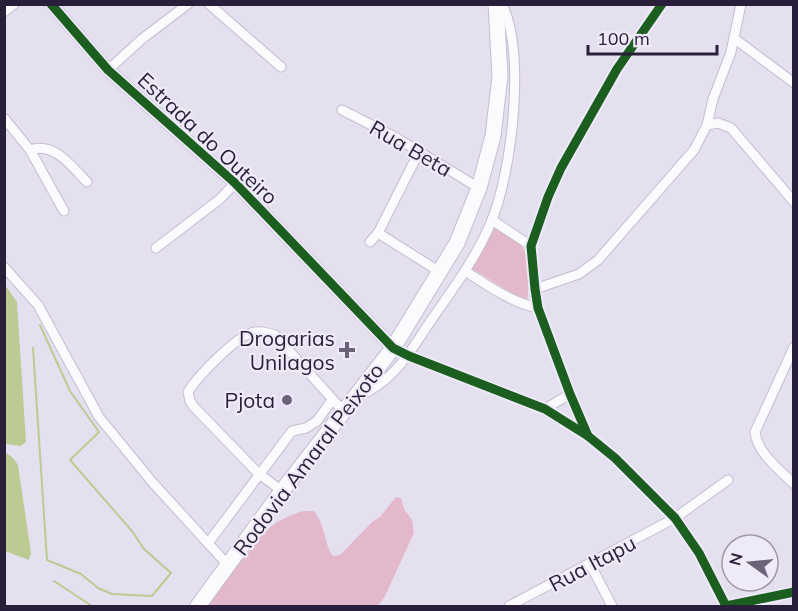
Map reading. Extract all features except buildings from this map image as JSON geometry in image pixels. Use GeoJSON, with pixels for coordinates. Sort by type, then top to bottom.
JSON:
{"type":"FeatureCollection","features":[{"type":"Feature","properties":{"kind":"highway","name":"Rodovia Amaral Peixoto"},"geometry":{"type":"LineString","coordinates":[[198,606],[282,491],[393,348],[458,243],[479,188],[493,136],[499,93],[500,49],[496,4]]}},
{"type":"Feature","properties":{"kind":"street"},"geometry":{"type":"LineString","coordinates":[[4,12],[14,4]]}},
{"type":"Feature","properties":{"kind":"street","name":"Estrada do Outeiro"},"geometry":{"type":"LineString","coordinates":[[51,4],[108,70],[236,183],[393,348]]}},
{"type":"Feature","properties":{"kind":"street"},"geometry":{"type":"LineString","coordinates":[[108,70],[142,39],[188,4]]}},
{"type":"Feature","properties":{"kind":"street"},"geometry":{"type":"LineString","coordinates":[[209,4],[281,67]]}},
{"type":"Feature","properties":{"kind":"street"},"geometry":{"type":"LineString","coordinates":[[354,399],[384,383],[409,356],[465,271],[492,220],[504,180],[514,122],[513,54],[502,4]]}},
{"type":"Feature","properties":{"kind":"street"},"geometry":{"type":"LineString","coordinates":[[588,436],[538,308],[531,246],[561,168],[617,69],[662,4]]}},
{"type":"Feature","properties":{"kind":"street"},"geometry":{"type":"LineString","coordinates":[[535,289],[579,274],[598,260],[694,150],[707,124],[713,99],[735,39],[741,4]]}},
{"type":"Feature","properties":{"kind":"street"},"geometry":{"type":"LineString","coordinates":[[735,39],[794,83]]}},
{"type":"Feature","properties":{"kind":"street","name":"Rua Beta"},"geometry":{"type":"LineString","coordinates":[[342,110],[387,132],[479,188]]}},
{"type":"Feature","properties":{"kind":"street"},"geometry":{"type":"LineString","coordinates":[[4,118],[30,150],[64,211]]}},
{"type":"Feature","properties":{"kind":"street"},"geometry":{"type":"LineString","coordinates":[[707,124],[718,123],[731,128],[794,202]]}},
{"type":"Feature","properties":{"kind":"street"},"geometry":{"type":"LineString","coordinates":[[30,150],[41,147],[55,152],[87,182]]}},
{"type":"Feature","properties":{"kind":"street"},"geometry":{"type":"LineString","coordinates":[[370,243],[378,233],[419,152]]}},
{"type":"Feature","properties":{"kind":"street"},"geometry":{"type":"LineString","coordinates":[[156,248],[220,199],[236,183]]}},
{"type":"Feature","properties":{"kind":"street"},"geometry":{"type":"LineString","coordinates":[[492,220],[531,246]]}},
{"type":"Feature","properties":{"kind":"street"},"geometry":{"type":"LineString","coordinates":[[378,233],[440,272]]}},
{"type":"Feature","properties":{"kind":"street"},"geometry":{"type":"LineString","coordinates":[[4,267],[38,305],[99,417],[153,483],[227,564]]}},
{"type":"Feature","properties":{"kind":"street"},"geometry":{"type":"LineString","coordinates":[[465,271],[511,300],[521,305],[538,308]]}},
{"type":"Feature","properties":{"kind":"street"},"geometry":{"type":"LineString","coordinates":[[282,491],[258,473],[211,427],[190,401],[188,392],[192,384],[221,354],[251,333],[267,333],[275,335],[344,412]]}},
{"type":"Feature","properties":{"kind":"street"},"geometry":{"type":"LineString","coordinates":[[794,347],[791,361],[755,432],[760,449],[794,484]]}},
{"type":"Feature","properties":{"kind":"street"},"geometry":{"type":"LineString","coordinates":[[393,348],[545,409],[588,436],[615,458],[675,518],[699,553],[726,606],[794,592]]}},
{"type":"Feature","properties":{"kind":"street"},"geometry":{"type":"LineString","coordinates":[[545,409],[570,394]]}},
{"type":"Feature","properties":{"kind":"street"},"geometry":{"type":"LineString","coordinates":[[208,542],[292,430],[306,428],[317,421],[332,400]]}},
{"type":"Feature","properties":{"kind":"street","name":"Rua Itapu"},"geometry":{"type":"LineString","coordinates":[[509,606],[675,518],[728,480]]}},
{"type":"Feature","properties":{"kind":"street"},"geometry":{"type":"LineString","coordinates":[[590,564],[612,606]]}},
{"type":"Feature","properties":{"kind":"shaded area"},"geometry":{"type":"Polygon","coordinates":[[[497,227],[518,241],[527,256],[529,278],[527,299],[523,300],[471,268],[490,230],[497,227]]]}},
{"type":"Feature","properties":{"kind":"shaded area"},"geometry":{"type":"Polygon","coordinates":[[[5,285],[17,302],[26,442],[21,446],[5,444],[5,285]]]}},
{"type":"Feature","properties":{"kind":"shaded area"},"geometry":{"type":"Polygon","coordinates":[[[5,452],[18,465],[31,553],[29,560],[5,551],[5,452]]]}},
{"type":"Feature","properties":{"kind":"shaded area"},"geometry":{"type":"Polygon","coordinates":[[[396,497],[401,498],[404,509],[412,520],[414,533],[385,596],[378,606],[206,606],[265,531],[277,522],[303,511],[314,511],[318,516],[330,552],[333,556],[340,555],[372,522],[380,517],[396,497]]]}},
{"type":"Feature","properties":{"kind":"waterway"},"geometry":{"type":"LineString","coordinates":[[33,348],[47,560],[81,574],[98,588],[112,594],[152,596],[171,573],[144,549],[132,531],[70,460],[99,432],[70,391],[40,325]]}},
{"type":"Feature","properties":{"kind":"waterway"},"geometry":{"type":"LineString","coordinates":[[54,581],[92,606]]}},
{"type":"Feature","properties":{"kind":"cycle path"},"geometry":{"type":"LineString","coordinates":[[51,4],[108,70],[235,183],[393,348],[545,409],[588,436]]}},
{"type":"Feature","properties":{"kind":"cycle path"},"geometry":{"type":"LineString","coordinates":[[662,4],[617,69],[561,168],[548,197],[531,246],[538,308],[588,436],[615,458],[675,518],[699,553],[726,606],[794,592]]}},
{"type":"Feature","properties":{"kind":"place","name":"Drogarias Unilagos"},"geometry":{"type":"Point","coordinates":[347,350]}},
{"type":"Feature","properties":{"kind":"place","name":"Pjota"},"geometry":{"type":"Point","coordinates":[287,400]}}]}
